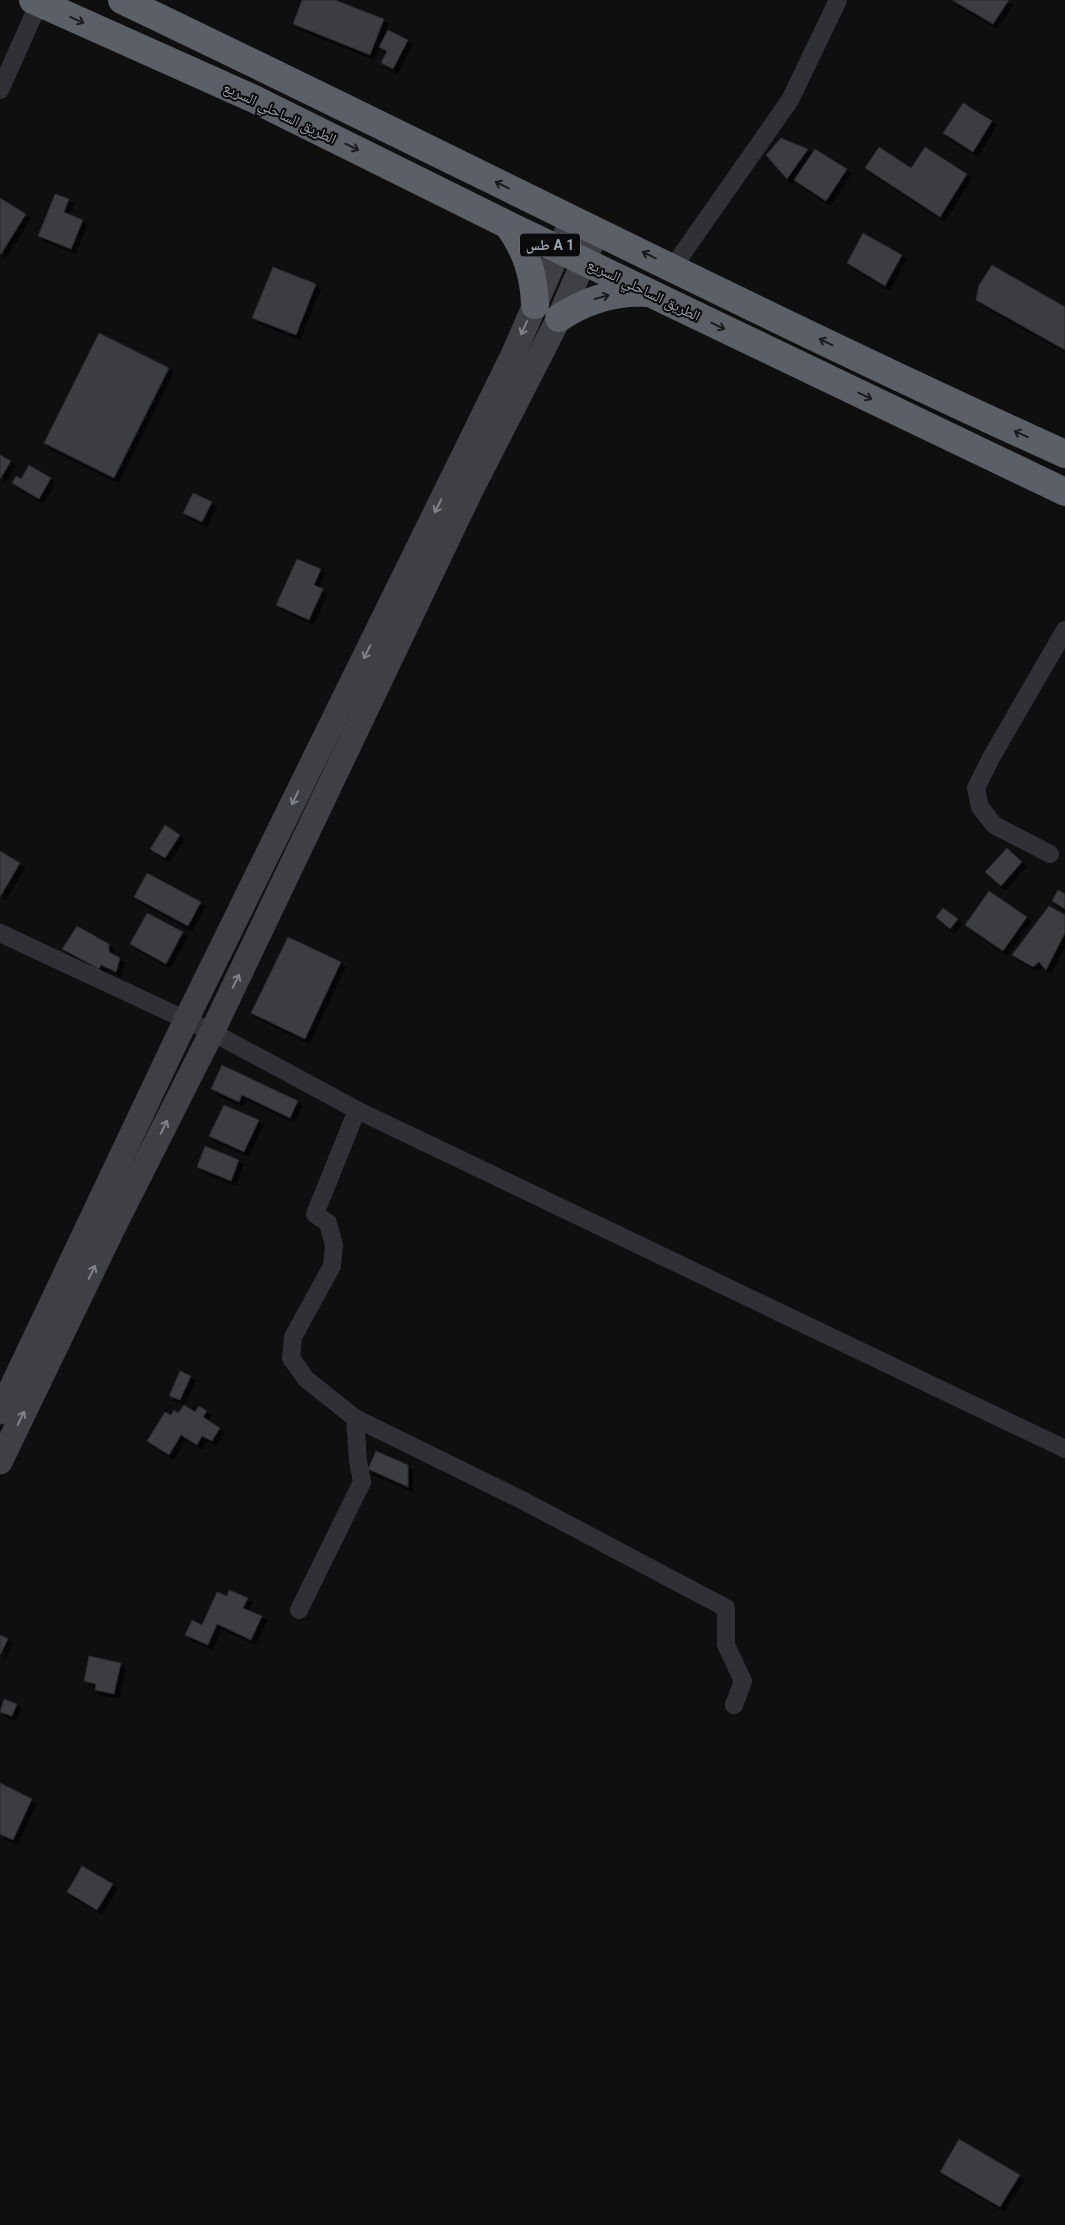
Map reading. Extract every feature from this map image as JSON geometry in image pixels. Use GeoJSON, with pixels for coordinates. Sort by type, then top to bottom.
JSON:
{"type":"FeatureCollection","features":[{"type":"Feature","properties":{"kind":"highway","name":"طس A 1"},"geometry":{"type":"LineString","coordinates":[[122,0],[572,220],[961,407],[1065,454]]}},
{"type":"Feature","properties":{"kind":"highway","name":"الطريق الساحلي السريع"},"geometry":{"type":"LineString","coordinates":[[36,2],[252,98],[508,225],[1065,492]]}},
{"type":"Feature","properties":{"kind":"highway"},"geometry":{"type":"LineString","coordinates":[[508,225],[526,254],[531,271],[534,305]]}},
{"type":"Feature","properties":{"kind":"highway"},"geometry":{"type":"LineString","coordinates":[[559,318],[580,306],[602,297],[634,292],[650,293]]}},
{"type":"Feature","properties":{"kind":"street"},"geometry":{"type":"LineString","coordinates":[[673,267],[790,100],[838,0]]}},
{"type":"Feature","properties":{"kind":"street"},"geometry":{"type":"LineString","coordinates":[[0,90],[36,2]]}},
{"type":"Feature","properties":{"kind":"street"},"geometry":{"type":"LineString","coordinates":[[0,1412],[96,1236],[212,1032],[290,868],[461,486],[513,355],[572,220]]}},
{"type":"Feature","properties":{"kind":"street"},"geometry":{"type":"LineString","coordinates":[[0,1462],[186,1020],[266,858],[461,486],[559,318],[597,231]]}},
{"type":"Feature","properties":{"kind":"street"},"geometry":{"type":"LineString","coordinates":[[1050,854],[994,825],[980,807],[976,788],[992,756],[1065,630]]}},
{"type":"Feature","properties":{"kind":"street"},"geometry":{"type":"LineString","coordinates":[[266,858],[290,868]]}},
{"type":"Feature","properties":{"kind":"street"},"geometry":{"type":"LineString","coordinates":[[0,933],[212,1032],[357,1110],[1065,1449]]}},
{"type":"Feature","properties":{"kind":"street"},"geometry":{"type":"LineString","coordinates":[[357,1110],[315,1214],[328,1223],[334,1244],[332,1266],[293,1337],[291,1358],[306,1379],[355,1418],[522,1500],[726,1608],[726,1645],[743,1681],[734,1705]]}},
{"type":"Feature","properties":{"kind":"street"},"geometry":{"type":"LineString","coordinates":[[299,1610],[362,1482],[358,1461],[355,1418]]}},
{"type":"Feature","properties":{"kind":"building"},"geometry":{"type":"Polygon","coordinates":[[[302,0],[335,0],[384,19],[370,55],[293,24],[302,0]]]}},
{"type":"Feature","properties":{"kind":"building"},"geometry":{"type":"Polygon","coordinates":[[[952,0],[1009,0],[993,24],[952,0]]]}},
{"type":"Feature","properties":{"kind":"building"},"geometry":{"type":"Polygon","coordinates":[[[388,30],[408,40],[393,69],[381,63],[387,51],[379,47],[388,30]]]}},
{"type":"Feature","properties":{"kind":"building"},"geometry":{"type":"Polygon","coordinates":[[[963,103],[992,121],[973,152],[943,133],[963,103]]]}},
{"type":"Feature","properties":{"kind":"building"},"geometry":{"type":"Polygon","coordinates":[[[781,138],[808,149],[787,179],[766,155],[781,138]]]}},
{"type":"Feature","properties":{"kind":"building"},"geometry":{"type":"Polygon","coordinates":[[[879,147],[911,168],[925,147],[967,174],[940,217],[865,168],[879,147]]]}},
{"type":"Feature","properties":{"kind":"building"},"geometry":{"type":"Polygon","coordinates":[[[815,149],[847,169],[826,201],[794,180],[815,149]]]}},
{"type":"Feature","properties":{"kind":"building"},"geometry":{"type":"Polygon","coordinates":[[[55,194],[69,199],[64,212],[83,220],[71,249],[38,236],[55,194]]]}},
{"type":"Feature","properties":{"kind":"building"},"geometry":{"type":"Polygon","coordinates":[[[0,198],[26,214],[1,254],[0,253],[0,198]]]}},
{"type":"Feature","properties":{"kind":"building"},"geometry":{"type":"Polygon","coordinates":[[[863,233],[902,255],[885,286],[847,263],[863,233]]]}},
{"type":"Feature","properties":{"kind":"building"},"geometry":{"type":"Polygon","coordinates":[[[992,265],[1065,307],[1065,350],[976,300],[979,285],[992,265]]]}},
{"type":"Feature","properties":{"kind":"building"},"geometry":{"type":"Polygon","coordinates":[[[273,267],[316,284],[296,335],[252,318],[273,267]]]}},
{"type":"Feature","properties":{"kind":"building"},"geometry":{"type":"Polygon","coordinates":[[[99,333],[169,368],[114,478],[44,443],[99,333]]]}},
{"type":"Feature","properties":{"kind":"building"},"geometry":{"type":"Polygon","coordinates":[[[0,455],[11,461],[0,479],[0,455]]]}},
{"type":"Feature","properties":{"kind":"building"},"geometry":{"type":"Polygon","coordinates":[[[29,465],[51,478],[39,499],[12,483],[16,476],[21,479],[29,465]]]}},
{"type":"Feature","properties":{"kind":"building"},"geometry":{"type":"Polygon","coordinates":[[[193,493],[212,502],[202,522],[183,513],[193,493]]]}},
{"type":"Feature","properties":{"kind":"building"},"geometry":{"type":"Polygon","coordinates":[[[297,559],[321,569],[314,585],[323,589],[309,620],[276,605],[297,559]]]}},
{"type":"Feature","properties":{"kind":"building"},"geometry":{"type":"Polygon","coordinates":[[[165,825],[180,835],[165,858],[150,849],[165,825]]]}},
{"type":"Feature","properties":{"kind":"building"},"geometry":{"type":"Polygon","coordinates":[[[1007,848],[1022,862],[1001,886],[985,872],[1007,848]]]}},
{"type":"Feature","properties":{"kind":"building"},"geometry":{"type":"Polygon","coordinates":[[[0,851],[20,863],[0,897],[0,851]]]}},
{"type":"Feature","properties":{"kind":"building"},"geometry":{"type":"Polygon","coordinates":[[[147,873],[201,902],[188,926],[134,897],[147,873]]]}},
{"type":"Feature","properties":{"kind":"building"},"geometry":{"type":"Polygon","coordinates":[[[1058,890],[1065,894],[1065,909],[1052,901],[1058,890]]]}},
{"type":"Feature","properties":{"kind":"building"},"geometry":{"type":"Polygon","coordinates":[[[989,891],[1027,917],[1003,951],[965,925],[989,891]]]}},
{"type":"Feature","properties":{"kind":"building"},"geometry":{"type":"Polygon","coordinates":[[[1049,906],[1065,915],[1065,933],[1046,970],[1039,962],[1033,967],[1012,955],[1049,906]]]}},
{"type":"Feature","properties":{"kind":"building"},"geometry":{"type":"Polygon","coordinates":[[[943,908],[958,919],[950,929],[936,917],[943,908]]]}},
{"type":"Feature","properties":{"kind":"building"},"geometry":{"type":"Polygon","coordinates":[[[147,913],[183,932],[166,964],[130,944],[147,913]]]}},
{"type":"Feature","properties":{"kind":"building"},"geometry":{"type":"Polygon","coordinates":[[[77,926],[109,944],[109,952],[120,958],[116,972],[101,965],[99,969],[62,949],[77,926]]]}},
{"type":"Feature","properties":{"kind":"building"},"geometry":{"type":"Polygon","coordinates":[[[288,937],[341,962],[305,1039],[251,1013],[288,937]]]}},
{"type":"Feature","properties":{"kind":"building"},"geometry":{"type":"Polygon","coordinates":[[[222,1065],[298,1101],[290,1118],[242,1095],[239,1102],[211,1089],[222,1065]]]}},
{"type":"Feature","properties":{"kind":"building"},"geometry":{"type":"Polygon","coordinates":[[[224,1105],[259,1120],[244,1152],[209,1136],[224,1105]]]}},
{"type":"Feature","properties":{"kind":"building"},"geometry":{"type":"Polygon","coordinates":[[[205,1146],[239,1160],[231,1181],[197,1167],[205,1146]]]}},
{"type":"Feature","properties":{"kind":"building"},"geometry":{"type":"Polygon","coordinates":[[[180,1371],[191,1376],[180,1400],[169,1396],[180,1371]]]}},
{"type":"Feature","properties":{"kind":"building"},"geometry":{"type":"Polygon","coordinates":[[[184,1405],[195,1412],[199,1406],[207,1411],[203,1417],[220,1428],[212,1441],[202,1436],[197,1445],[181,1435],[169,1455],[147,1441],[165,1412],[171,1415],[174,1410],[178,1413],[184,1405]]]}},
{"type":"Feature","properties":{"kind":"building"},"geometry":{"type":"Polygon","coordinates":[[[376,1451],[408,1465],[408,1487],[368,1469],[376,1451]]]}},
{"type":"Feature","properties":{"kind":"building"},"geometry":{"type":"Polygon","coordinates":[[[229,1590],[248,1598],[243,1608],[262,1616],[251,1640],[217,1624],[208,1645],[185,1635],[192,1620],[202,1625],[217,1592],[227,1596],[229,1590]]]}},
{"type":"Feature","properties":{"kind":"building"},"geometry":{"type":"Polygon","coordinates":[[[0,1635],[8,1639],[0,1655],[0,1635]]]}},
{"type":"Feature","properties":{"kind":"building"},"geometry":{"type":"Polygon","coordinates":[[[89,1656],[121,1663],[114,1694],[95,1690],[96,1684],[84,1681],[89,1656]]]}},
{"type":"Feature","properties":{"kind":"building"},"geometry":{"type":"Polygon","coordinates":[[[4,1699],[17,1704],[12,1716],[0,1712],[4,1699]]]}},
{"type":"Feature","properties":{"kind":"building"},"geometry":{"type":"Polygon","coordinates":[[[0,1783],[32,1799],[13,1840],[0,1834],[0,1783]]]}},
{"type":"Feature","properties":{"kind":"building"},"geometry":{"type":"Polygon","coordinates":[[[82,1866],[113,1884],[97,1910],[67,1892],[82,1866]]]}},
{"type":"Feature","properties":{"kind":"building"},"geometry":{"type":"Polygon","coordinates":[[[959,2139],[1020,2175],[1000,2207],[940,2172],[959,2139]]]}}]}
